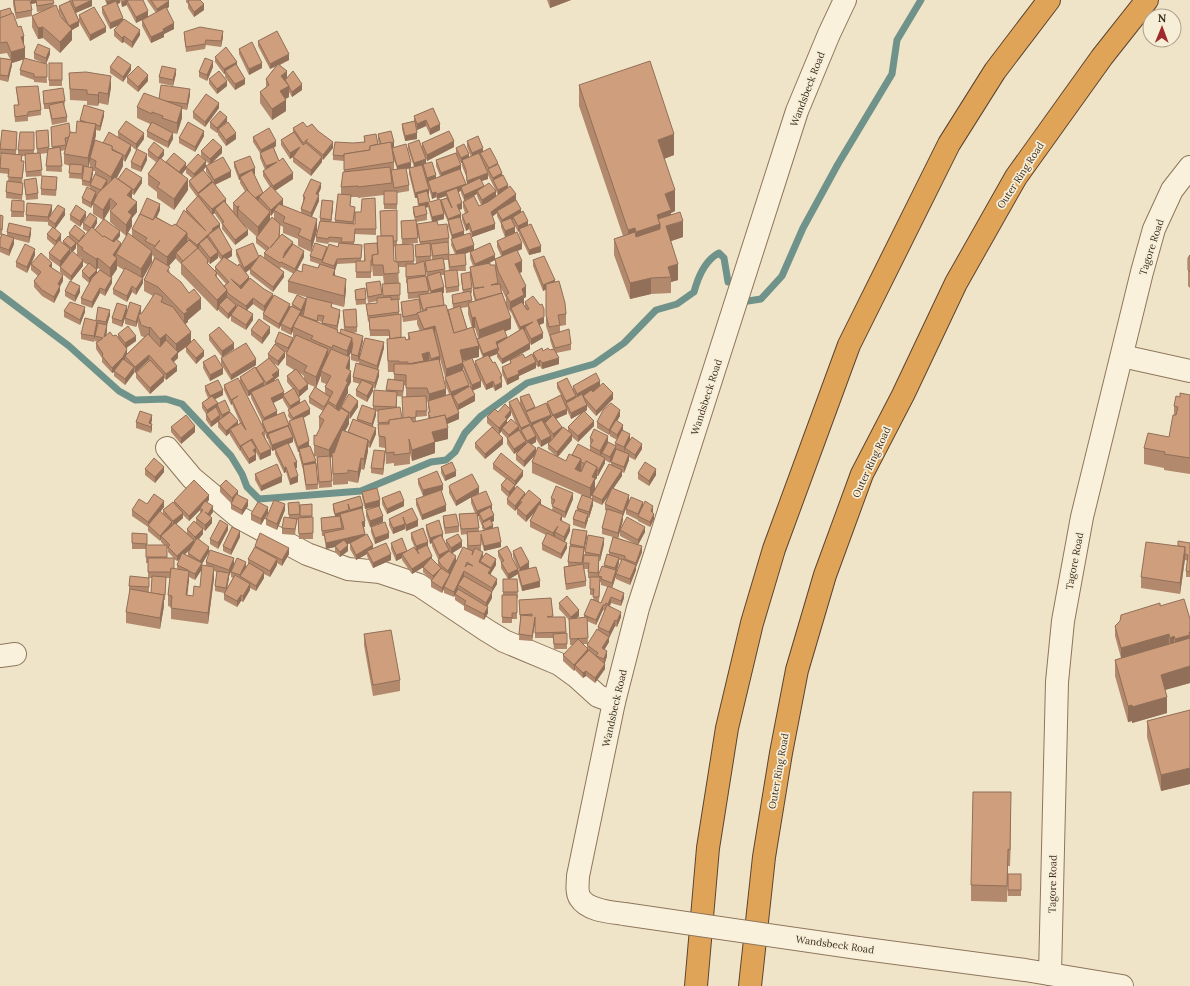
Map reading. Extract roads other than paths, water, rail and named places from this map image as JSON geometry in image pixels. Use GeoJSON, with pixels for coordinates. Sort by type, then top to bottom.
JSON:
{"type":"FeatureCollection","features":[{"type":"Feature","properties":{"kind":"highway"},"geometry":{"type":"LineString","coordinates":[[696,986],[708,848],[727,728],[752,623],[774,548],[849,345],[949,144],[995,71],[1049,0]]}},
{"type":"Feature","properties":{"kind":"highway","name":"Outer Ring Road"},"geometry":{"type":"LineString","coordinates":[[750,986],[764,857],[781,753],[798,670],[825,575],[862,474],[903,395],[956,283],[1016,177],[1102,57],[1147,0]]}},
{"type":"Feature","properties":{"kind":"street","name":"Wandsbeck Road"},"geometry":{"type":"LineString","coordinates":[[845,0],[797,111],[638,608],[606,699],[578,876],[580,898],[587,905],[600,910],[624,914],[858,948],[1025,978],[1050,974],[1122,986]]}},
{"type":"Feature","properties":{"kind":"street","name":"Tagore Road"},"geometry":{"type":"LineString","coordinates":[[1050,974],[1057,682],[1063,620],[1082,517],[1142,272],[1154,229],[1172,190],[1190,167]]}},
{"type":"Feature","properties":{"kind":"street"},"geometry":{"type":"LineString","coordinates":[[1122,356],[1190,371]]}},
{"type":"Feature","properties":{"kind":"street"},"geometry":{"type":"LineString","coordinates":[[167,448],[192,478],[240,518],[307,554],[348,569],[380,572],[419,585],[435,597],[504,641],[559,664],[606,699]]}},
{"type":"Feature","properties":{"kind":"waterway"},"geometry":{"type":"LineString","coordinates":[[748,301],[761,299],[782,276],[803,228],[838,164],[892,74],[897,40],[921,0]]}},
{"type":"Feature","properties":{"kind":"waterway"},"geometry":{"type":"LineString","coordinates":[[0,294],[69,346],[119,391],[135,400],[166,399],[182,404],[231,456],[242,474],[247,487],[259,499],[361,491],[431,462],[446,460],[455,452],[465,433],[481,416],[527,383],[594,364],[624,343],[656,310],[677,304],[694,292],[706,264],[719,253],[724,258],[728,282]]}}]}
